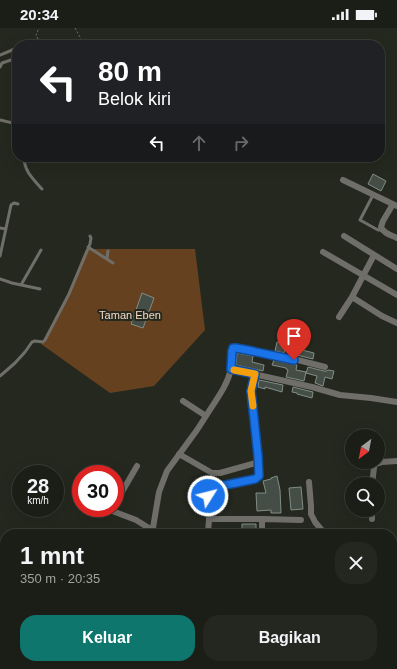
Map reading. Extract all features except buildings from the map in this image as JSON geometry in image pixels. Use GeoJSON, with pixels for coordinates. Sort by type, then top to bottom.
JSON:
{"type":"FeatureCollection","features":[{"type":"Feature","properties":{"kind":"street"},"geometry":{"type":"LineString","coordinates":[[343,180],[395,205],[383,221],[381,227],[386,233],[397,238]]}},
{"type":"Feature","properties":{"kind":"street"},"geometry":{"type":"LineString","coordinates":[[344,236],[397,269]]}},
{"type":"Feature","properties":{"kind":"street"},"geometry":{"type":"LineString","coordinates":[[323,252],[397,295]]}},
{"type":"Feature","properties":{"kind":"street"},"geometry":{"type":"LineString","coordinates":[[339,317],[364,276],[374,255]]}},
{"type":"Feature","properties":{"kind":"street"},"geometry":{"type":"LineString","coordinates":[[352,297],[382,316],[397,323]]}},
{"type":"Feature","properties":{"kind":"street"},"geometry":{"type":"LineString","coordinates":[[153,529],[158,500],[167,471],[197,430],[226,385],[231,369],[233,348],[280,356],[325,367]]}},
{"type":"Feature","properties":{"kind":"street"},"geometry":{"type":"LineString","coordinates":[[231,369],[312,387],[340,395],[397,402]]}},
{"type":"Feature","properties":{"kind":"street"},"geometry":{"type":"LineString","coordinates":[[208,529],[209,490],[258,478],[260,474],[251,391],[255,374]]}},
{"type":"Feature","properties":{"kind":"street"},"geometry":{"type":"LineString","coordinates":[[184,401],[206,416]]}},
{"type":"Feature","properties":{"kind":"street"},"geometry":{"type":"LineString","coordinates":[[179,454],[212,473],[220,473],[259,462]]}},
{"type":"Feature","properties":{"kind":"street"},"geometry":{"type":"LineString","coordinates":[[373,477],[375,464],[397,461]]}},
{"type":"Feature","properties":{"kind":"street"},"geometry":{"type":"LineString","coordinates":[[124,488],[137,466]]}},
{"type":"Feature","properties":{"kind":"street"},"geometry":{"type":"LineString","coordinates":[[309,482],[311,514],[321,529]]}},
{"type":"Feature","properties":{"kind":"street"},"geometry":{"type":"LineString","coordinates":[[124,515],[136,520],[148,529]]}},
{"type":"Feature","properties":{"kind":"street"},"geometry":{"type":"LineString","coordinates":[[209,519],[301,520]]}},
{"type":"Feature","properties":{"kind":"street"},"geometry":{"type":"LineString","coordinates":[[262,519],[262,529]]}},
{"type":"Feature","properties":{"kind":"lane"},"geometry":{"type":"LineString","coordinates":[[0,55],[12,50]]}},
{"type":"Feature","properties":{"kind":"lane"},"geometry":{"type":"LineString","coordinates":[[0,59],[1,65],[12,60]]}},
{"type":"Feature","properties":{"kind":"lane"},"geometry":{"type":"LineString","coordinates":[[0,120],[12,123]]}},
{"type":"Feature","properties":{"kind":"lane"},"geometry":{"type":"LineString","coordinates":[[25,162],[28,172],[42,190]]}},
{"type":"Feature","properties":{"kind":"lane"},"geometry":{"type":"LineString","coordinates":[[373,195],[360,220],[380,231],[382,230]]}},
{"type":"Feature","properties":{"kind":"lane"},"geometry":{"type":"LineString","coordinates":[[0,256],[11,205],[18,204]]}},
{"type":"Feature","properties":{"kind":"lane"},"geometry":{"type":"LineString","coordinates":[[0,228],[6,229]]}},
{"type":"Feature","properties":{"kind":"lane"},"geometry":{"type":"LineString","coordinates":[[0,376],[14,364],[32,342],[43,342],[69,294],[88,247],[91,238],[90,236]]}},
{"type":"Feature","properties":{"kind":"lane"},"geometry":{"type":"LineString","coordinates":[[88,247],[113,262]]}},
{"type":"Feature","properties":{"kind":"lane"},"geometry":{"type":"LineString","coordinates":[[21,285],[41,250]]}},
{"type":"Feature","properties":{"kind":"lane"},"geometry":{"type":"LineString","coordinates":[[107,258],[108,251]]}},
{"type":"Feature","properties":{"kind":"lane"},"geometry":{"type":"LineString","coordinates":[[0,279],[40,289]]}},
{"type":"Feature","properties":{"kind":"path"},"geometry":{"type":"LineString","coordinates":[[38,40],[36,35],[39,28]]}},
{"type":"Feature","properties":{"kind":"path"},"geometry":{"type":"LineString","coordinates":[[75,28],[82,40]]}},
{"type":"Feature","properties":{"kind":"green space","name":"Taman Eben"},"geometry":{"type":"Polygon","coordinates":[[[86,249],[195,249],[205,330],[154,386],[110,393],[41,344],[62,307],[86,249]]]}},
{"type":"Feature","properties":{"kind":"slow traffic"},"geometry":{"type":"LineString","coordinates":[[234,370],[255,374],[251,391],[253,406]]}},
{"type":"Feature","properties":{"kind":"route"},"geometry":{"type":"LineString","coordinates":[[208,496],[208,492],[211,488],[255,479],[258,478],[260,474],[251,391],[255,374],[231,369],[233,348],[294,360]]}}]}
